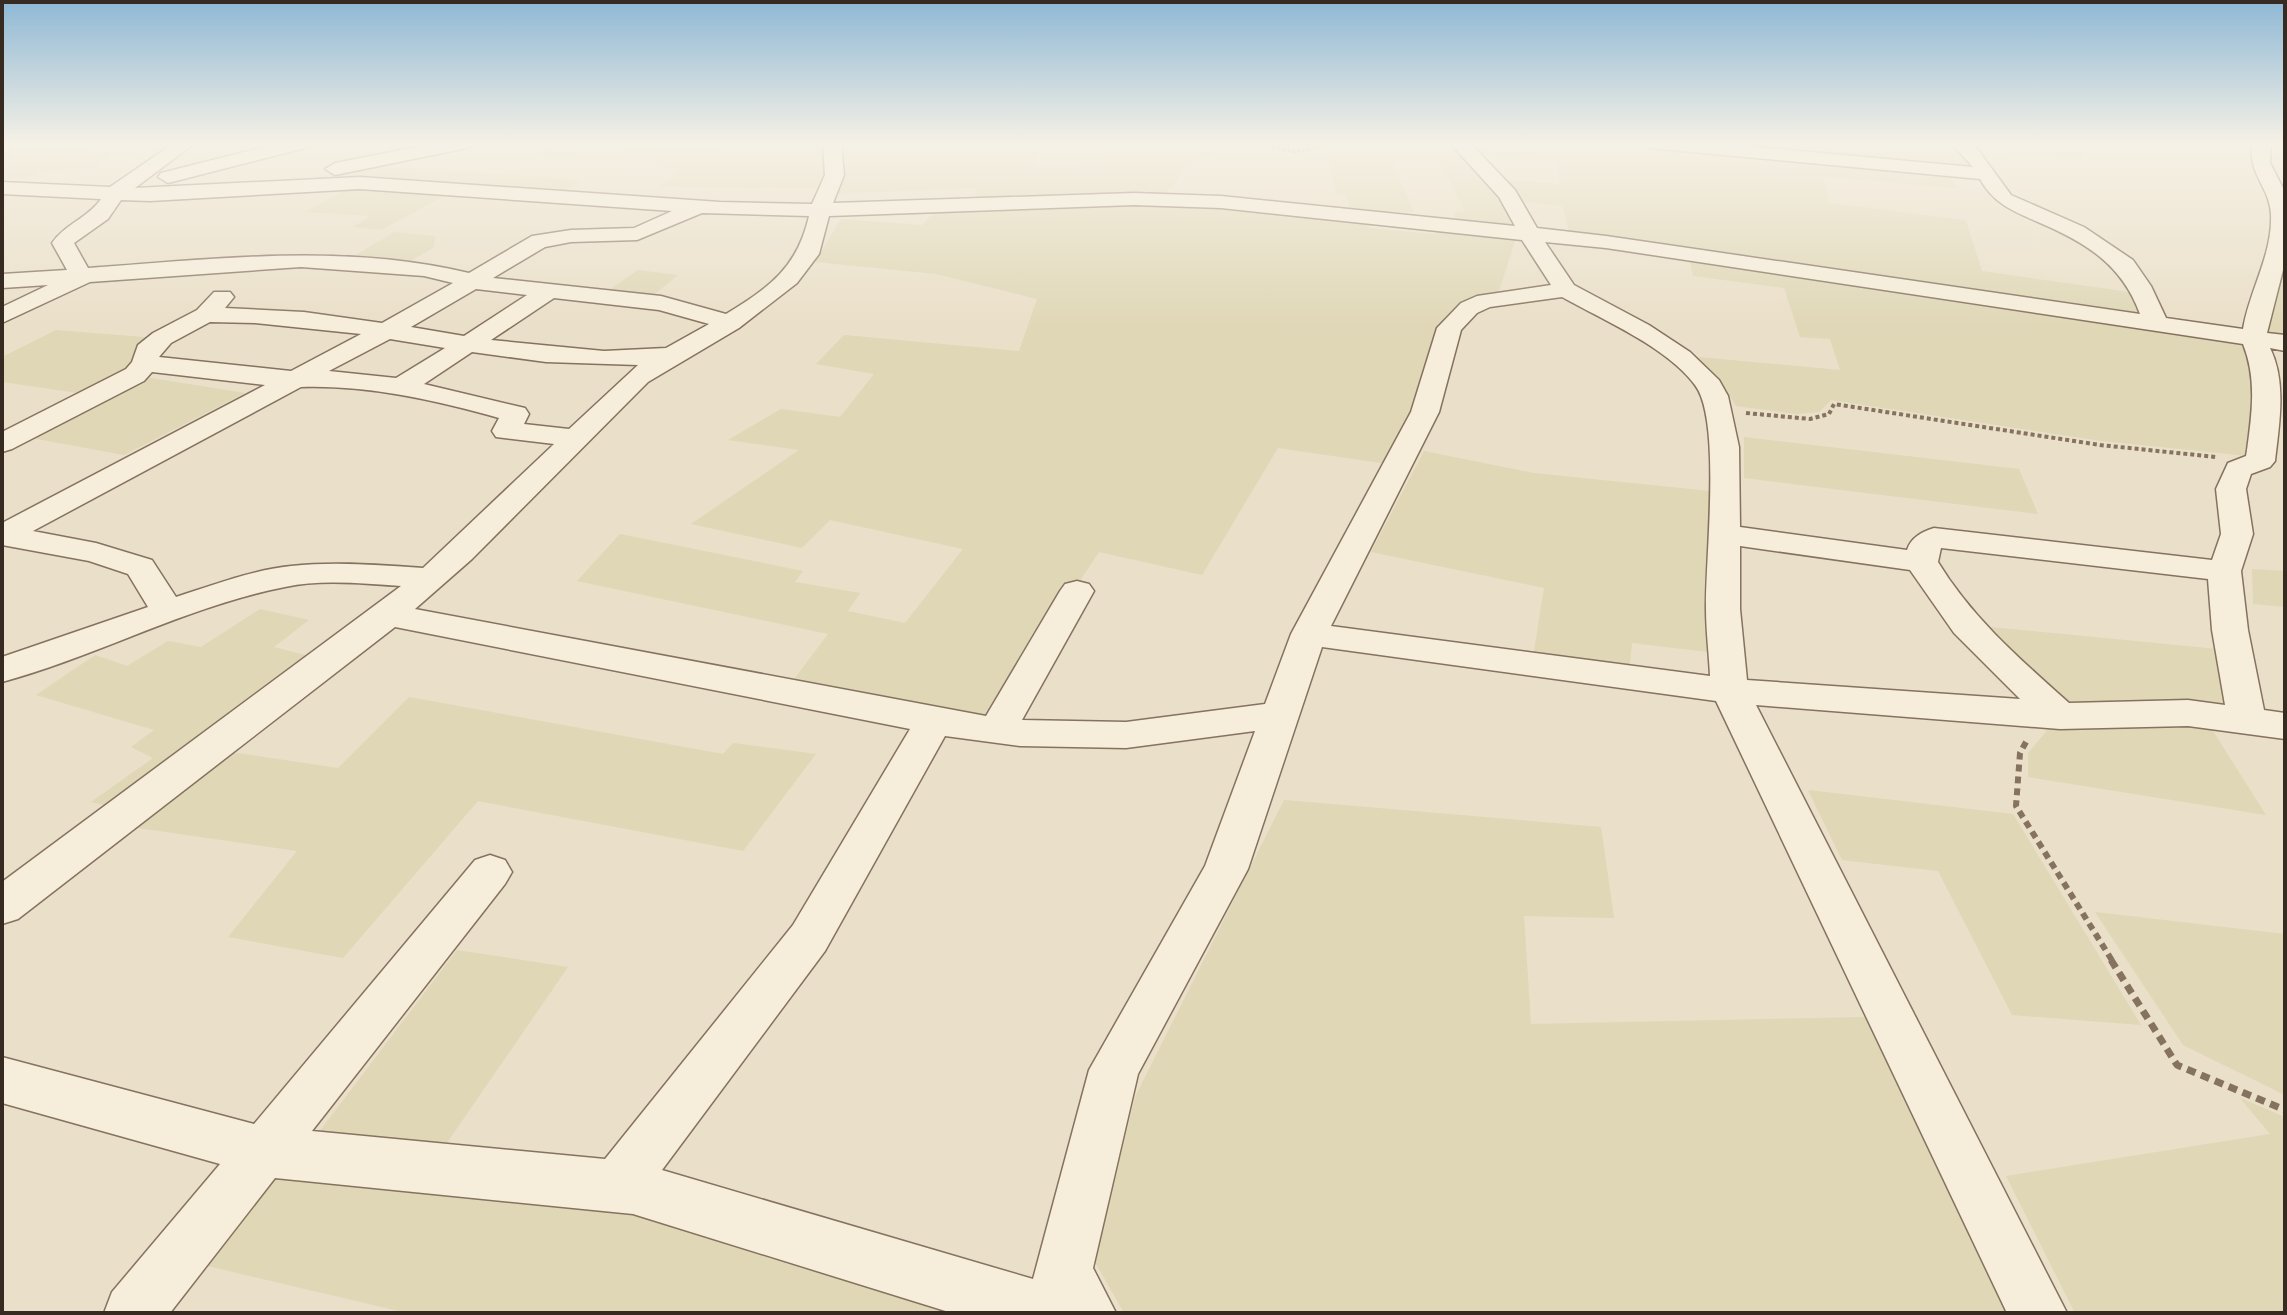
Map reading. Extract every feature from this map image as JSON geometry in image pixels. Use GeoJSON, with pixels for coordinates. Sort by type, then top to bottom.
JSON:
{"type":"FeatureCollection","features":[{"type":"Feature","properties":{"kind":"street"},"geometry":{"type":"LineString","coordinates":[[16,210],[45,204]]}},
{"type":"Feature","properties":{"kind":"street"},"geometry":{"type":"LineString","coordinates":[[82,277],[63,243],[67,237],[101,215],[107,204]]}},
{"type":"Feature","properties":{"kind":"street"},"geometry":{"type":"LineString","coordinates":[[663,204],[820,210],[1003,204]]}},
{"type":"Feature","properties":{"kind":"street"},"geometry":{"type":"LineString","coordinates":[[2,906],[388,615],[431,578],[639,376],[730,323],[806,258],[816,236],[823,204]]}},
{"type":"Feature","properties":{"kind":"street"},"geometry":{"type":"LineString","coordinates":[[1232,204],[1533,234],[2285,343]]}},
{"type":"Feature","properties":{"kind":"street"},"geometry":{"type":"LineString","coordinates":[[1514,204],[1533,234],[1544,260],[1566,290],[1640,330],[1681,357],[1706,380],[1719,411],[1725,447],[1723,609],[1730,691],[2038,1313]]}},
{"type":"Feature","properties":{"kind":"street"},"geometry":{"type":"LineString","coordinates":[[2016,204],[2080,232],[2113,255],[2137,281],[2155,322]]}},
{"type":"Feature","properties":{"kind":"street"},"geometry":{"type":"LineString","coordinates":[[2247,721],[2230,630],[2224,571],[2237,534],[2231,489],[2238,469],[2260,461],[2265,427],[2265,366],[2253,338],[2282,219],[2281,204]]}},
{"type":"Feature","properties":{"kind":"street"},"geometry":{"type":"LineString","coordinates":[[2,535],[465,287],[471,280],[540,241],[571,236],[637,234],[700,207]]}},
{"type":"Feature","properties":{"kind":"street"},"geometry":{"type":"LineString","coordinates":[[2,281],[266,260],[424,269],[471,280],[661,303],[730,323]]}},
{"type":"Feature","properties":{"kind":"street"},"geometry":{"type":"LineString","coordinates":[[2,443],[94,399],[135,375],[145,363],[147,350],[162,338],[206,315],[221,297],[266,260]]}},
{"type":"Feature","properties":{"kind":"street"},"geometry":{"type":"LineString","coordinates":[[2,316],[82,277]]}},
{"type":"Feature","properties":{"kind":"street"},"geometry":{"type":"LineString","coordinates":[[2,1080],[265,1152],[633,1188],[1063,1303],[1114,1070],[1226,869],[1309,634],[1425,412],[1449,328],[1457,317],[1485,301],[1566,290]]}},
{"type":"Feature","properties":{"kind":"street"},"geometry":{"type":"LineString","coordinates":[[401,387],[550,291]]}},
{"type":"Feature","properties":{"kind":"street"},"geometry":{"type":"LineString","coordinates":[[206,315],[264,316],[386,329],[596,359],[669,356]]}},
{"type":"Feature","properties":{"kind":"street"},"geometry":{"type":"LineString","coordinates":[[145,363],[401,387],[446,395],[515,414],[506,431],[575,438]]}},
{"type":"Feature","properties":{"kind":"street"},"geometry":{"type":"LineString","coordinates":[[1723,534],[1922,562]]}},
{"type":"Feature","properties":{"kind":"street"},"geometry":{"type":"LineString","coordinates":[[2,535],[96,553],[140,567],[168,612]]}},
{"type":"Feature","properties":{"kind":"street"},"geometry":{"type":"LineString","coordinates":[[2051,715],[1967,628],[1939,593],[1922,562],[1923,547],[1934,538],[2224,571]]}},
{"type":"Feature","properties":{"kind":"street"},"geometry":{"type":"LineString","coordinates":[[2,670],[233,589],[289,576],[351,573],[431,578]]}},
{"type":"Feature","properties":{"kind":"street"},"geometry":{"type":"LineString","coordinates":[[997,730],[1077,591]]}},
{"type":"Feature","properties":{"kind":"street"},"geometry":{"type":"LineString","coordinates":[[388,615],[934,721],[997,730],[1126,735],[1281,715]]}},
{"type":"Feature","properties":{"kind":"street"},"geometry":{"type":"LineString","coordinates":[[1309,634],[1730,691],[2051,715],[2188,713],[2285,726]]}},
{"type":"Feature","properties":{"kind":"street"},"geometry":{"type":"LineString","coordinates":[[617,1186],[809,938],[934,721]]}},
{"type":"Feature","properties":{"kind":"street"},"geometry":{"type":"LineString","coordinates":[[133,1313],[490,872]]}},
{"type":"Feature","properties":{"kind":"path"},"geometry":{"type":"LineString","coordinates":[[1719,411],[1810,419],[1829,414],[1834,404],[2100,445],[2260,461]]}},
{"type":"Feature","properties":{"kind":"path"},"geometry":{"type":"LineString","coordinates":[[2051,715],[2020,753],[2016,806],[2177,1065],[2285,1110]]}},
{"type":"Feature","properties":{"kind":"shaded area"},"geometry":{"type":"Polygon","coordinates":[[[319,204],[429,204],[381,230],[353,227],[371,216],[305,212],[319,204]]]}},
{"type":"Feature","properties":{"kind":"shaded area"},"geometry":{"type":"Polygon","coordinates":[[[1130,204],[1223,205],[1371,221],[1368,228],[1436,234],[1438,227],[1517,235],[1498,294],[1470,302],[1388,464],[1278,448],[1202,575],[1099,552],[1034,650],[993,723],[789,686],[828,634],[577,581],[620,534],[803,571],[795,582],[860,593],[848,611],[905,623],[963,549],[830,520],[802,548],[691,524],[799,450],[728,440],[781,409],[840,417],[874,374],[816,364],[844,335],[1019,351],[1037,299],[936,274],[815,262],[841,219],[922,225],[935,211],[1130,204]]]}},
{"type":"Feature","properties":{"kind":"shaded area"},"geometry":{"type":"Polygon","coordinates":[[[1349,204],[1411,204],[1414,212],[1350,211],[1349,204]]]}},
{"type":"Feature","properties":{"kind":"shaded area"},"geometry":{"type":"Polygon","coordinates":[[[1461,204],[1508,204],[1518,224],[1456,221],[1454,212],[1465,211],[1461,204]]]}},
{"type":"Feature","properties":{"kind":"shaded area"},"geometry":{"type":"Polygon","coordinates":[[[1546,204],[1840,204],[1966,220],[1982,271],[2136,293],[2148,318],[1570,235],[1562,206],[1546,204]]]}},
{"type":"Feature","properties":{"kind":"shaded area"},"geometry":{"type":"Polygon","coordinates":[[[394,232],[436,236],[433,248],[406,264],[348,260],[394,232]]]}},
{"type":"Feature","properties":{"kind":"shaded area"},"geometry":{"type":"Polygon","coordinates":[[[2285,242],[2285,339],[2261,336],[2285,242]]]}},
{"type":"Feature","properties":{"kind":"shaded area"},"geometry":{"type":"Polygon","coordinates":[[[1689,257],[2246,340],[2255,362],[2248,456],[2102,441],[1831,400],[1819,412],[1796,414],[1736,406],[1698,357],[1840,370],[1830,339],[1800,337],[1784,288],[1693,276],[1689,257]]]}},
{"type":"Feature","properties":{"kind":"shaded area"},"geometry":{"type":"Polygon","coordinates":[[[638,270],[678,275],[650,298],[606,292],[638,270]]]}},
{"type":"Feature","properties":{"kind":"shaded area"},"geometry":{"type":"Polygon","coordinates":[[[56,330],[155,338],[132,368],[92,395],[2,382],[2,357],[56,330]]]}},
{"type":"Feature","properties":{"kind":"shaded area"},"geometry":{"type":"Polygon","coordinates":[[[144,377],[245,393],[124,455],[26,437],[144,377]]]}},
{"type":"Feature","properties":{"kind":"shaded area"},"geometry":{"type":"Polygon","coordinates":[[[1744,437],[2019,469],[2038,514],[1744,478],[1744,437]]]}},
{"type":"Feature","properties":{"kind":"shaded area"},"geometry":{"type":"Polygon","coordinates":[[[1424,451],[1534,473],[1709,491],[1708,652],[1632,643],[1629,673],[1533,657],[1544,588],[1371,552],[1424,451]]]}},
{"type":"Feature","properties":{"kind":"shaded area"},"geometry":{"type":"Polygon","coordinates":[[[2252,569],[2285,571],[2285,607],[2253,604],[2252,569]]]}},
{"type":"Feature","properties":{"kind":"shaded area"},"geometry":{"type":"Polygon","coordinates":[[[260,609],[309,620],[274,647],[321,659],[121,809],[91,802],[153,758],[131,747],[154,730],[36,695],[95,655],[127,666],[168,641],[201,647],[260,609]]]}},
{"type":"Feature","properties":{"kind":"shaded area"},"geometry":{"type":"Polygon","coordinates":[[[1979,626],[2218,649],[2235,713],[2060,707],[1979,626]]]}},
{"type":"Feature","properties":{"kind":"shaded area"},"geometry":{"type":"Polygon","coordinates":[[[409,697],[723,754],[733,743],[816,754],[743,851],[478,801],[343,958],[228,937],[297,851],[124,826],[224,751],[338,768],[409,697]]]}},
{"type":"Feature","properties":{"kind":"shaded area"},"geometry":{"type":"Polygon","coordinates":[[[2208,723],[2266,815],[2028,777],[2028,753],[2050,727],[2208,723]]]}},
{"type":"Feature","properties":{"kind":"shaded area"},"geometry":{"type":"Polygon","coordinates":[[[1808,790],[2013,814],[2141,1025],[2012,1015],[1938,871],[1842,860],[1808,790]]]}},
{"type":"Feature","properties":{"kind":"shaded area"},"geometry":{"type":"Polygon","coordinates":[[[1284,800],[1601,827],[1614,918],[1524,916],[1531,1024],[1867,1017],[2012,1313],[1124,1313],[1095,1262],[1135,1097],[1284,800]]]}},
{"type":"Feature","properties":{"kind":"shaded area"},"geometry":{"type":"Polygon","coordinates":[[[2095,912],[2285,934],[2285,1095],[2183,1045],[2095,912]]]}},
{"type":"Feature","properties":{"kind":"shaded area"},"geometry":{"type":"Polygon","coordinates":[[[457,950],[568,967],[442,1150],[313,1140],[457,950]]]}},
{"type":"Feature","properties":{"kind":"shaded area"},"geometry":{"type":"Polygon","coordinates":[[[2240,1098],[2285,1117],[2285,1313],[2075,1313],[2006,1176],[2270,1134],[2240,1098]]]}},
{"type":"Feature","properties":{"kind":"shaded area"},"geometry":{"type":"Polygon","coordinates":[[[272,1171],[612,1205],[946,1302],[942,1313],[407,1313],[195,1263],[272,1171]]]}}]}
